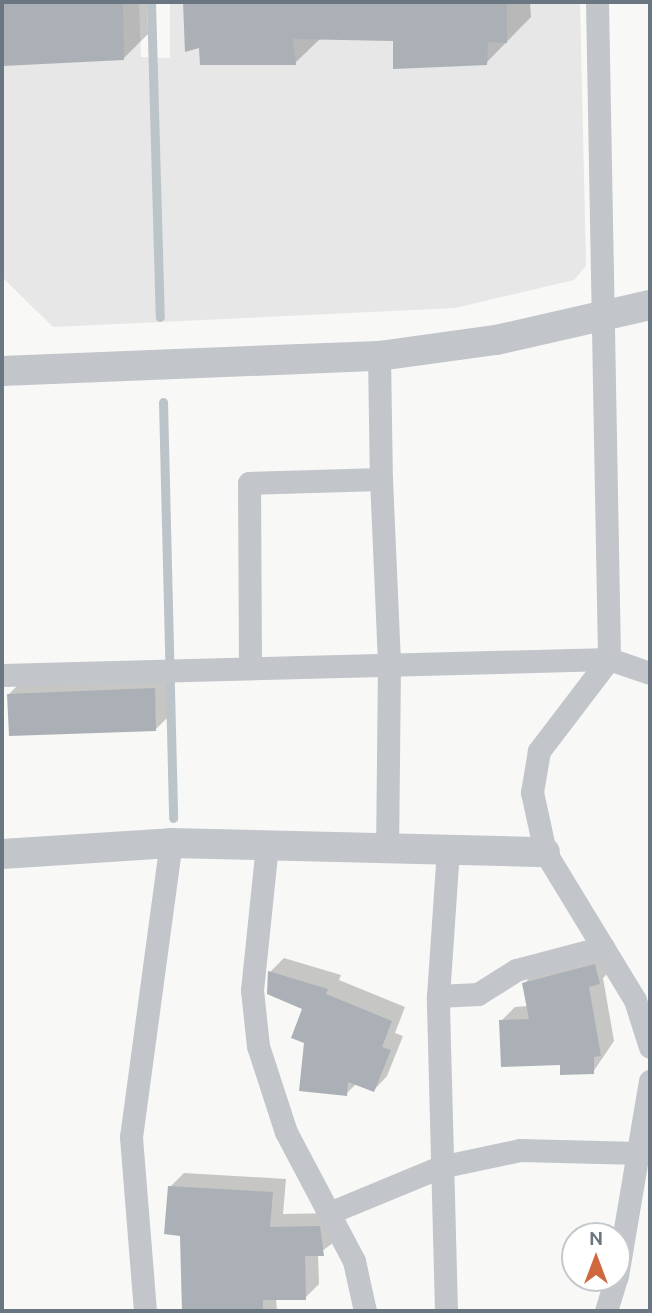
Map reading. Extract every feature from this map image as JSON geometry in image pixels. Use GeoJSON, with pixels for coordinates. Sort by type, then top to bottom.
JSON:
{"type":"FeatureCollection","features":[{"type":"Feature","properties":{"kind":"street"},"geometry":{"type":"LineString","coordinates":[[597,2],[609,659],[539,751],[531,792],[545,852],[603,947],[643,995],[650,1047]]}},
{"type":"Feature","properties":{"kind":"street"},"geometry":{"type":"LineString","coordinates":[[2,371],[379,356],[603,318],[650,305]]}},
{"type":"Feature","properties":{"kind":"street"},"geometry":{"type":"LineString","coordinates":[[379,356],[389,665],[387,848]]}},
{"type":"Feature","properties":{"kind":"street"},"geometry":{"type":"LineString","coordinates":[[250,668],[249,483],[381,479]]}},
{"type":"Feature","properties":{"kind":"street"},"geometry":{"type":"LineString","coordinates":[[2,675],[609,659],[650,673]]}},
{"type":"Feature","properties":{"kind":"street"},"geometry":{"type":"LineString","coordinates":[[2,854],[171,843],[545,852]]}},
{"type":"Feature","properties":{"kind":"street"},"geometry":{"type":"LineString","coordinates":[[145,1311],[131,1137],[171,843]]}},
{"type":"Feature","properties":{"kind":"street"},"geometry":{"type":"LineString","coordinates":[[267,845],[252,990],[258,1046],[286,1132],[354,1261],[365,1311]]}},
{"type":"Feature","properties":{"kind":"street"},"geometry":{"type":"LineString","coordinates":[[446,1311],[440,1167],[438,996],[448,849]]}},
{"type":"Feature","properties":{"kind":"street"},"geometry":{"type":"LineString","coordinates":[[438,996],[478,994],[516,970],[603,947]]}},
{"type":"Feature","properties":{"kind":"street"},"geometry":{"type":"LineString","coordinates":[[628,1222],[642,1157],[650,1081]]}},
{"type":"Feature","properties":{"kind":"street"},"geometry":{"type":"LineString","coordinates":[[329,1213],[440,1167],[520,1150],[642,1157]]}},
{"type":"Feature","properties":{"kind":"street"},"geometry":{"type":"LineString","coordinates":[[606,1311],[612,1292]]}},
{"type":"Feature","properties":{"kind":"shaded area"},"geometry":{"type":"Polygon","coordinates":[[[2,2],[139,2],[141,57],[170,58],[170,2],[580,2],[586,266],[574,280],[455,308],[53,327],[2,277],[2,2]]]}},
{"type":"Feature","properties":{"kind":"building"},"geometry":{"type":"Polygon","coordinates":[[[2,2],[123,2],[124,60],[2,66],[2,2]]]}},
{"type":"Feature","properties":{"kind":"building"},"geometry":{"type":"Polygon","coordinates":[[[183,2],[507,2],[507,43],[488,42],[487,65],[393,69],[393,41],[293,39],[296,65],[200,65],[199,48],[185,52],[183,2]]]}},
{"type":"Feature","properties":{"kind":"building"},"geometry":{"type":"Polygon","coordinates":[[[155,688],[156,731],[9,736],[7,694],[155,688]]]}},
{"type":"Feature","properties":{"kind":"building"},"geometry":{"type":"Polygon","coordinates":[[[595,964],[600,984],[589,987],[601,1056],[594,1057],[594,1074],[560,1075],[560,1065],[501,1067],[499,1020],[529,1019],[522,983],[595,964]]]}},
{"type":"Feature","properties":{"kind":"building"},"geometry":{"type":"Polygon","coordinates":[[[268,971],[328,989],[326,994],[392,1021],[382,1047],[391,1050],[374,1092],[348,1082],[347,1096],[299,1091],[304,1043],[291,1038],[302,1009],[267,994],[268,971]]]}},
{"type":"Feature","properties":{"kind":"building"},"geometry":{"type":"Polygon","coordinates":[[[168,1186],[273,1192],[270,1227],[320,1226],[324,1256],[305,1256],[306,1300],[263,1300],[263,1311],[182,1311],[180,1236],[164,1234],[168,1186]]]}},
{"type":"Feature","properties":{"kind":"waterway"},"geometry":{"type":"LineString","coordinates":[[151,2],[160,317]]}},
{"type":"Feature","properties":{"kind":"waterway"},"geometry":{"type":"LineString","coordinates":[[163,402],[173,818]]}}]}
